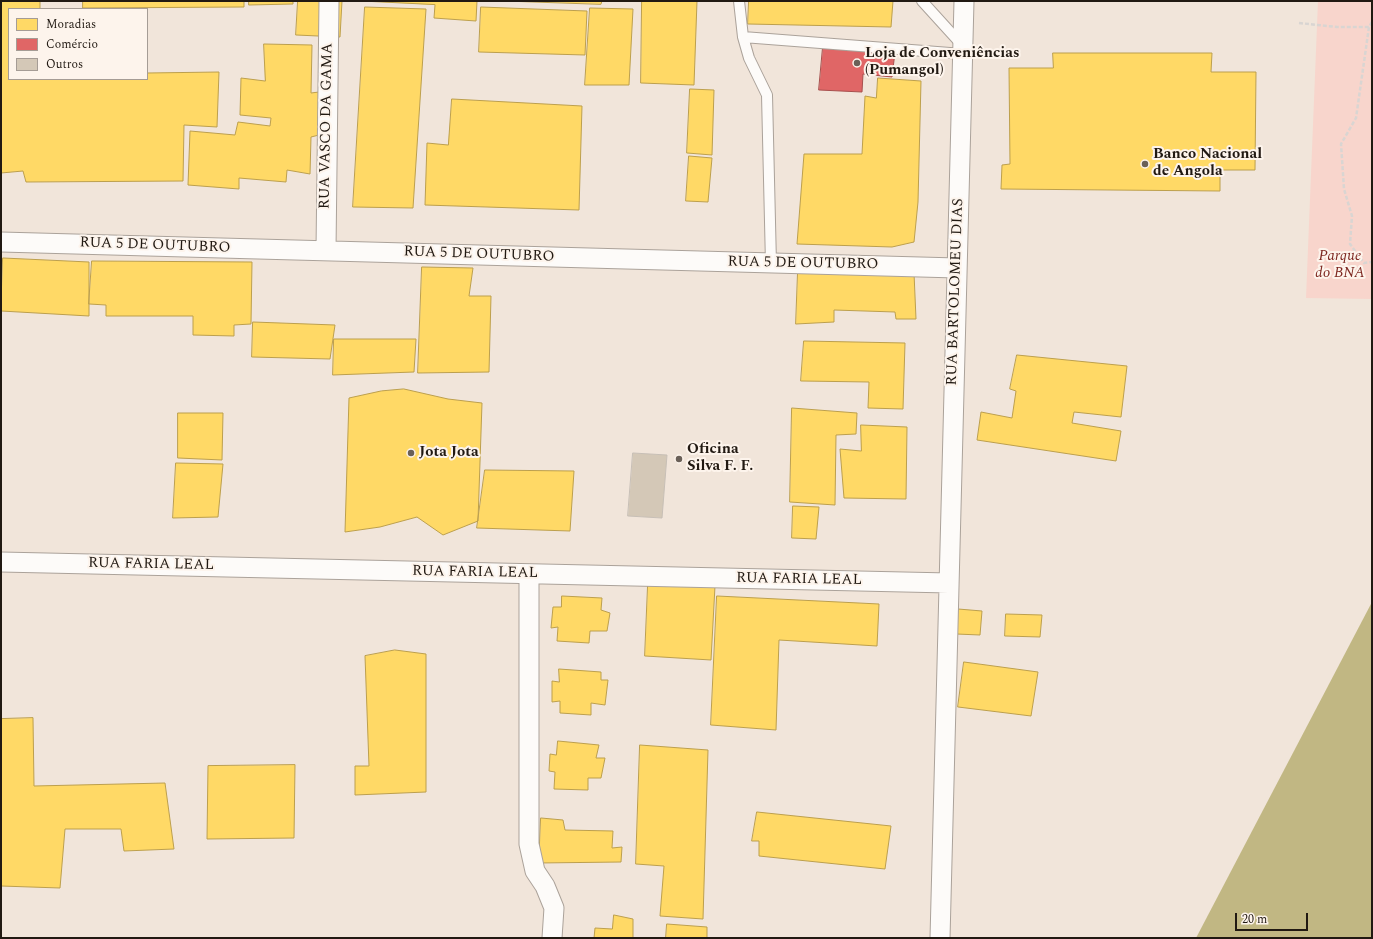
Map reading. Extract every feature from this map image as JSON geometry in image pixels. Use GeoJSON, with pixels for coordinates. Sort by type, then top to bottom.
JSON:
{"type":"FeatureCollection","features":[{"type":"Feature","properties":{"kind":"street","name":"RUA VASCO DA GAMA"},"geometry":{"type":"LineString","coordinates":[[326,250],[329,1]]}},
{"type":"Feature","properties":{"kind":"street","name":"RUA BARTOLOMEU DIAS"},"geometry":{"type":"LineString","coordinates":[[940,938],[964,1]]}},
{"type":"Feature","properties":{"kind":"street","name":"RUA 5 DE OUTUBRO"},"geometry":{"type":"LineString","coordinates":[[1,242],[957,268]]}},
{"type":"Feature","properties":{"kind":"street","name":"RUA FARIA LEAL"},"geometry":{"type":"LineString","coordinates":[[1,562],[949,583]]}},
{"type":"Feature","properties":{"kind":"street"},"geometry":{"type":"LineString","coordinates":[[529,574],[529,844],[535,871],[545,886],[554,908],[552,938]]}},
{"type":"Feature","properties":{"kind":"lane"},"geometry":{"type":"LineString","coordinates":[[739,1],[743,37],[748,58],[766,95],[771,264]]}},
{"type":"Feature","properties":{"kind":"lane"},"geometry":{"type":"LineString","coordinates":[[922,1],[963,50]]}},
{"type":"Feature","properties":{"kind":"lane"},"geometry":{"type":"LineString","coordinates":[[743,37],[963,50]]}},
{"type":"Feature","properties":{"kind":"path"},"geometry":{"type":"LineString","coordinates":[[1372,22],[1356,118],[1341,144],[1344,189],[1352,216],[1350,244],[1364,263],[1372,262]]}},
{"type":"Feature","properties":{"kind":"path"},"geometry":{"type":"LineString","coordinates":[[1299,23],[1337,27],[1370,27]]}},
{"type":"Feature","properties":{"kind":"green space","name":"Parque do BNA"},"geometry":{"type":"Polygon","coordinates":[[[1318,1],[1372,1],[1372,299],[1306,298],[1318,1]]]}},
{"type":"Feature","properties":{"kind":"shaded area"},"geometry":{"type":"Polygon","coordinates":[[[1372,602],[1372,938],[1196,938],[1372,602]]]}},
{"type":"Feature","properties":{"kind":"building: Moradias"},"geometry":{"type":"Polygon","coordinates":[[[1,1],[40,1],[40,8],[8,8],[8,80],[148,80],[148,73],[219,72],[217,127],[184,125],[183,181],[26,182],[23,171],[1,173],[1,1]]]}},
{"type":"Feature","properties":{"kind":"building: Moradias"},"geometry":{"type":"Polygon","coordinates":[[[83,1],[244,1],[244,7],[83,8],[83,1]]]}},
{"type":"Feature","properties":{"kind":"building: Moradias"},"geometry":{"type":"Polygon","coordinates":[[[249,1],[293,1],[293,4],[249,5],[249,1]]]}},
{"type":"Feature","properties":{"kind":"building: Moradias"},"geometry":{"type":"Polygon","coordinates":[[[298,1],[342,1],[340,37],[296,35],[298,1]]]}},
{"type":"Feature","properties":{"kind":"building: Moradias"},"geometry":{"type":"Polygon","coordinates":[[[362,1],[477,1],[476,21],[434,18],[435,5],[362,1]]]}},
{"type":"Feature","properties":{"kind":"building: Moradias"},"geometry":{"type":"Polygon","coordinates":[[[505,1],[602,1],[601,4],[505,1]]]}},
{"type":"Feature","properties":{"kind":"building: Moradias"},"geometry":{"type":"Polygon","coordinates":[[[642,1],[697,1],[694,85],[641,83],[642,1]]]}},
{"type":"Feature","properties":{"kind":"building: Moradias"},"geometry":{"type":"Polygon","coordinates":[[[749,1],[893,1],[891,27],[748,24],[749,1]]]}},
{"type":"Feature","properties":{"kind":"building: Moradias"},"geometry":{"type":"Polygon","coordinates":[[[365,7],[426,9],[413,208],[353,207],[365,7]]]}},
{"type":"Feature","properties":{"kind":"building: Moradias"},"geometry":{"type":"Polygon","coordinates":[[[481,7],[587,11],[585,55],[479,52],[481,7]]]}},
{"type":"Feature","properties":{"kind":"building: Moradias"},"geometry":{"type":"Polygon","coordinates":[[[590,8],[633,9],[629,85],[585,85],[590,8]]]}},
{"type":"Feature","properties":{"kind":"building: Moradias"},"geometry":{"type":"Polygon","coordinates":[[[264,44],[312,45],[311,93],[319,92],[319,135],[311,137],[310,174],[287,170],[286,182],[239,178],[239,189],[188,185],[190,131],[235,135],[238,122],[270,126],[271,118],[240,115],[241,78],[265,81],[264,44]]]}},
{"type":"Feature","properties":{"kind":"building: Moradias"},"geometry":{"type":"Polygon","coordinates":[[[1053,53],[1212,53],[1211,72],[1256,72],[1255,170],[1220,170],[1220,191],[1001,189],[1002,165],[1010,164],[1009,68],[1053,68],[1053,53]]]}},
{"type":"Feature","properties":{"kind":"building: Moradias"},"geometry":{"type":"Polygon","coordinates":[[[878,78],[921,81],[918,202],[914,242],[892,247],[797,244],[804,154],[862,154],[865,96],[876,98],[878,78]]]}},
{"type":"Feature","properties":{"kind":"building: Moradias"},"geometry":{"type":"Polygon","coordinates":[[[690,89],[714,90],[712,155],[687,153],[690,89]]]}},
{"type":"Feature","properties":{"kind":"building: Moradias"},"geometry":{"type":"Polygon","coordinates":[[[452,99],[582,106],[579,210],[425,205],[427,143],[448,145],[452,99]]]}},
{"type":"Feature","properties":{"kind":"building: Moradias"},"geometry":{"type":"Polygon","coordinates":[[[689,156],[712,158],[708,202],[686,201],[689,156]]]}},
{"type":"Feature","properties":{"kind":"building: Moradias"},"geometry":{"type":"Polygon","coordinates":[[[3,258],[89,262],[89,316],[1,311],[3,258]]]}},
{"type":"Feature","properties":{"kind":"building: Moradias"},"geometry":{"type":"Polygon","coordinates":[[[92,261],[252,262],[251,324],[234,325],[234,336],[193,335],[193,316],[106,316],[106,305],[89,304],[92,261]]]}},
{"type":"Feature","properties":{"kind":"building: Moradias"},"geometry":{"type":"Polygon","coordinates":[[[422,267],[473,268],[469,296],[491,296],[489,372],[418,373],[422,267]]]}},
{"type":"Feature","properties":{"kind":"building: Moradias"},"geometry":{"type":"Polygon","coordinates":[[[798,271],[914,273],[916,319],[896,319],[895,312],[834,310],[834,322],[796,324],[798,271]]]}},
{"type":"Feature","properties":{"kind":"building: Moradias"},"geometry":{"type":"Polygon","coordinates":[[[253,322],[335,325],[330,359],[252,357],[253,322]]]}},
{"type":"Feature","properties":{"kind":"building: Moradias"},"geometry":{"type":"Polygon","coordinates":[[[334,339],[416,339],[414,372],[333,375],[334,339]]]}},
{"type":"Feature","properties":{"kind":"building: Moradias"},"geometry":{"type":"Polygon","coordinates":[[[804,341],[905,343],[903,409],[868,408],[869,382],[801,381],[804,341]]]}},
{"type":"Feature","properties":{"kind":"building: Moradias"},"geometry":{"type":"Polygon","coordinates":[[[1017,355],[1127,366],[1121,417],[1074,412],[1072,423],[1121,431],[1116,461],[977,440],[981,412],[1012,418],[1016,391],[1010,389],[1017,355]]]}},
{"type":"Feature","properties":{"kind":"building: Moradias"},"geometry":{"type":"Polygon","coordinates":[[[404,389],[448,399],[482,403],[478,521],[443,535],[417,517],[380,527],[345,532],[349,398],[381,391],[404,389]]]}},
{"type":"Feature","properties":{"kind":"building: Moradias"},"geometry":{"type":"Polygon","coordinates":[[[792,408],[857,413],[856,434],[836,435],[835,505],[790,502],[792,408]]]}},
{"type":"Feature","properties":{"kind":"building: Moradias"},"geometry":{"type":"Polygon","coordinates":[[[178,413],[223,413],[222,460],[178,458],[178,413]]]}},
{"type":"Feature","properties":{"kind":"building: Moradias"},"geometry":{"type":"Polygon","coordinates":[[[861,425],[907,427],[906,499],[844,498],[840,449],[861,451],[861,425]]]}},
{"type":"Feature","properties":{"kind":"building: Moradias"},"geometry":{"type":"Polygon","coordinates":[[[176,463],[223,464],[218,517],[173,518],[176,463]]]}},
{"type":"Feature","properties":{"kind":"building: Moradias"},"geometry":{"type":"Polygon","coordinates":[[[485,470],[574,471],[570,531],[477,528],[485,470]]]}},
{"type":"Feature","properties":{"kind":"building: Moradias"},"geometry":{"type":"Polygon","coordinates":[[[793,506],[819,507],[816,539],[792,538],[793,506]]]}},
{"type":"Feature","properties":{"kind":"building: Moradias"},"geometry":{"type":"Polygon","coordinates":[[[648,585],[715,586],[711,660],[645,656],[648,585]]]}},
{"type":"Feature","properties":{"kind":"building: Moradias"},"geometry":{"type":"Polygon","coordinates":[[[562,596],[602,598],[601,610],[610,613],[607,631],[590,631],[589,643],[557,641],[558,627],[551,628],[553,607],[561,607],[562,596]]]}},
{"type":"Feature","properties":{"kind":"building: Moradias"},"geometry":{"type":"Polygon","coordinates":[[[717,596],[879,604],[877,646],[779,640],[776,730],[711,725],[717,596]]]}},
{"type":"Feature","properties":{"kind":"building: Moradias"},"geometry":{"type":"Polygon","coordinates":[[[958,609],[982,611],[980,635],[956,634],[958,609]]]}},
{"type":"Feature","properties":{"kind":"building: Moradias"},"geometry":{"type":"Polygon","coordinates":[[[1006,614],[1042,615],[1040,637],[1005,636],[1006,614]]]}},
{"type":"Feature","properties":{"kind":"building: Moradias"},"geometry":{"type":"Polygon","coordinates":[[[395,650],[426,654],[426,792],[355,795],[355,766],[369,766],[365,656],[395,650]]]}},
{"type":"Feature","properties":{"kind":"building: Moradias"},"geometry":{"type":"Polygon","coordinates":[[[964,662],[1038,672],[1031,716],[958,707],[964,662]]]}},
{"type":"Feature","properties":{"kind":"building: Moradias"},"geometry":{"type":"Polygon","coordinates":[[[559,669],[601,672],[601,680],[608,680],[605,705],[591,703],[591,715],[560,713],[560,701],[552,702],[552,681],[559,682],[559,669]]]}},
{"type":"Feature","properties":{"kind":"building: Moradias"},"geometry":{"type":"Polygon","coordinates":[[[33,718],[34,786],[165,783],[174,849],[124,851],[121,829],[65,829],[60,888],[1,886],[1,719],[33,718]]]}},
{"type":"Feature","properties":{"kind":"building: Moradias"},"geometry":{"type":"Polygon","coordinates":[[[558,741],[599,745],[596,758],[605,758],[601,778],[588,778],[588,790],[554,789],[555,772],[549,771],[550,754],[556,755],[558,741]]]}},
{"type":"Feature","properties":{"kind":"building: Moradias"},"geometry":{"type":"Polygon","coordinates":[[[640,745],[708,750],[703,919],[660,916],[664,866],[636,864],[640,745]]]}},
{"type":"Feature","properties":{"kind":"building: Moradias"},"geometry":{"type":"Polygon","coordinates":[[[295,765],[294,838],[207,839],[208,766],[295,765]]]}},
{"type":"Feature","properties":{"kind":"building: Moradias"},"geometry":{"type":"Polygon","coordinates":[[[757,812],[891,826],[885,869],[759,856],[759,841],[752,841],[757,812]]]}},
{"type":"Feature","properties":{"kind":"building: Moradias"},"geometry":{"type":"Polygon","coordinates":[[[541,818],[563,820],[565,830],[613,831],[612,848],[622,847],[621,862],[539,863],[541,818]]]}},
{"type":"Feature","properties":{"kind":"building: Moradias"},"geometry":{"type":"Polygon","coordinates":[[[614,915],[633,919],[633,938],[594,938],[595,928],[612,929],[614,915]]]}},
{"type":"Feature","properties":{"kind":"building: Moradias"},"geometry":{"type":"Polygon","coordinates":[[[667,924],[707,927],[707,938],[666,938],[667,924]]]}},
{"type":"Feature","properties":{"kind":"building: Comércio","name":"Loja de Conveniências (Pumangol)"},"geometry":{"type":"Polygon","coordinates":[[[823,47],[895,52],[892,77],[863,74],[862,92],[819,90],[823,47]]]}},
{"type":"Feature","properties":{"kind":"building: Outros"},"geometry":{"type":"Polygon","coordinates":[[[633,453],[667,455],[662,518],[628,516],[633,453]]]}},
{"type":"Feature","properties":{"kind":"place","name":"Loja de Conveniências (Pumangol)"},"geometry":{"type":"Point","coordinates":[857,63]}},
{"type":"Feature","properties":{"kind":"place","name":"Banco Nacional de Angola"},"geometry":{"type":"Point","coordinates":[1145,164]}},
{"type":"Feature","properties":{"kind":"place","name":"Jota Jota"},"geometry":{"type":"Point","coordinates":[411,453]}},
{"type":"Feature","properties":{"kind":"place","name":"Oficina Silva F. F."},"geometry":{"type":"Point","coordinates":[679,459]}}]}
